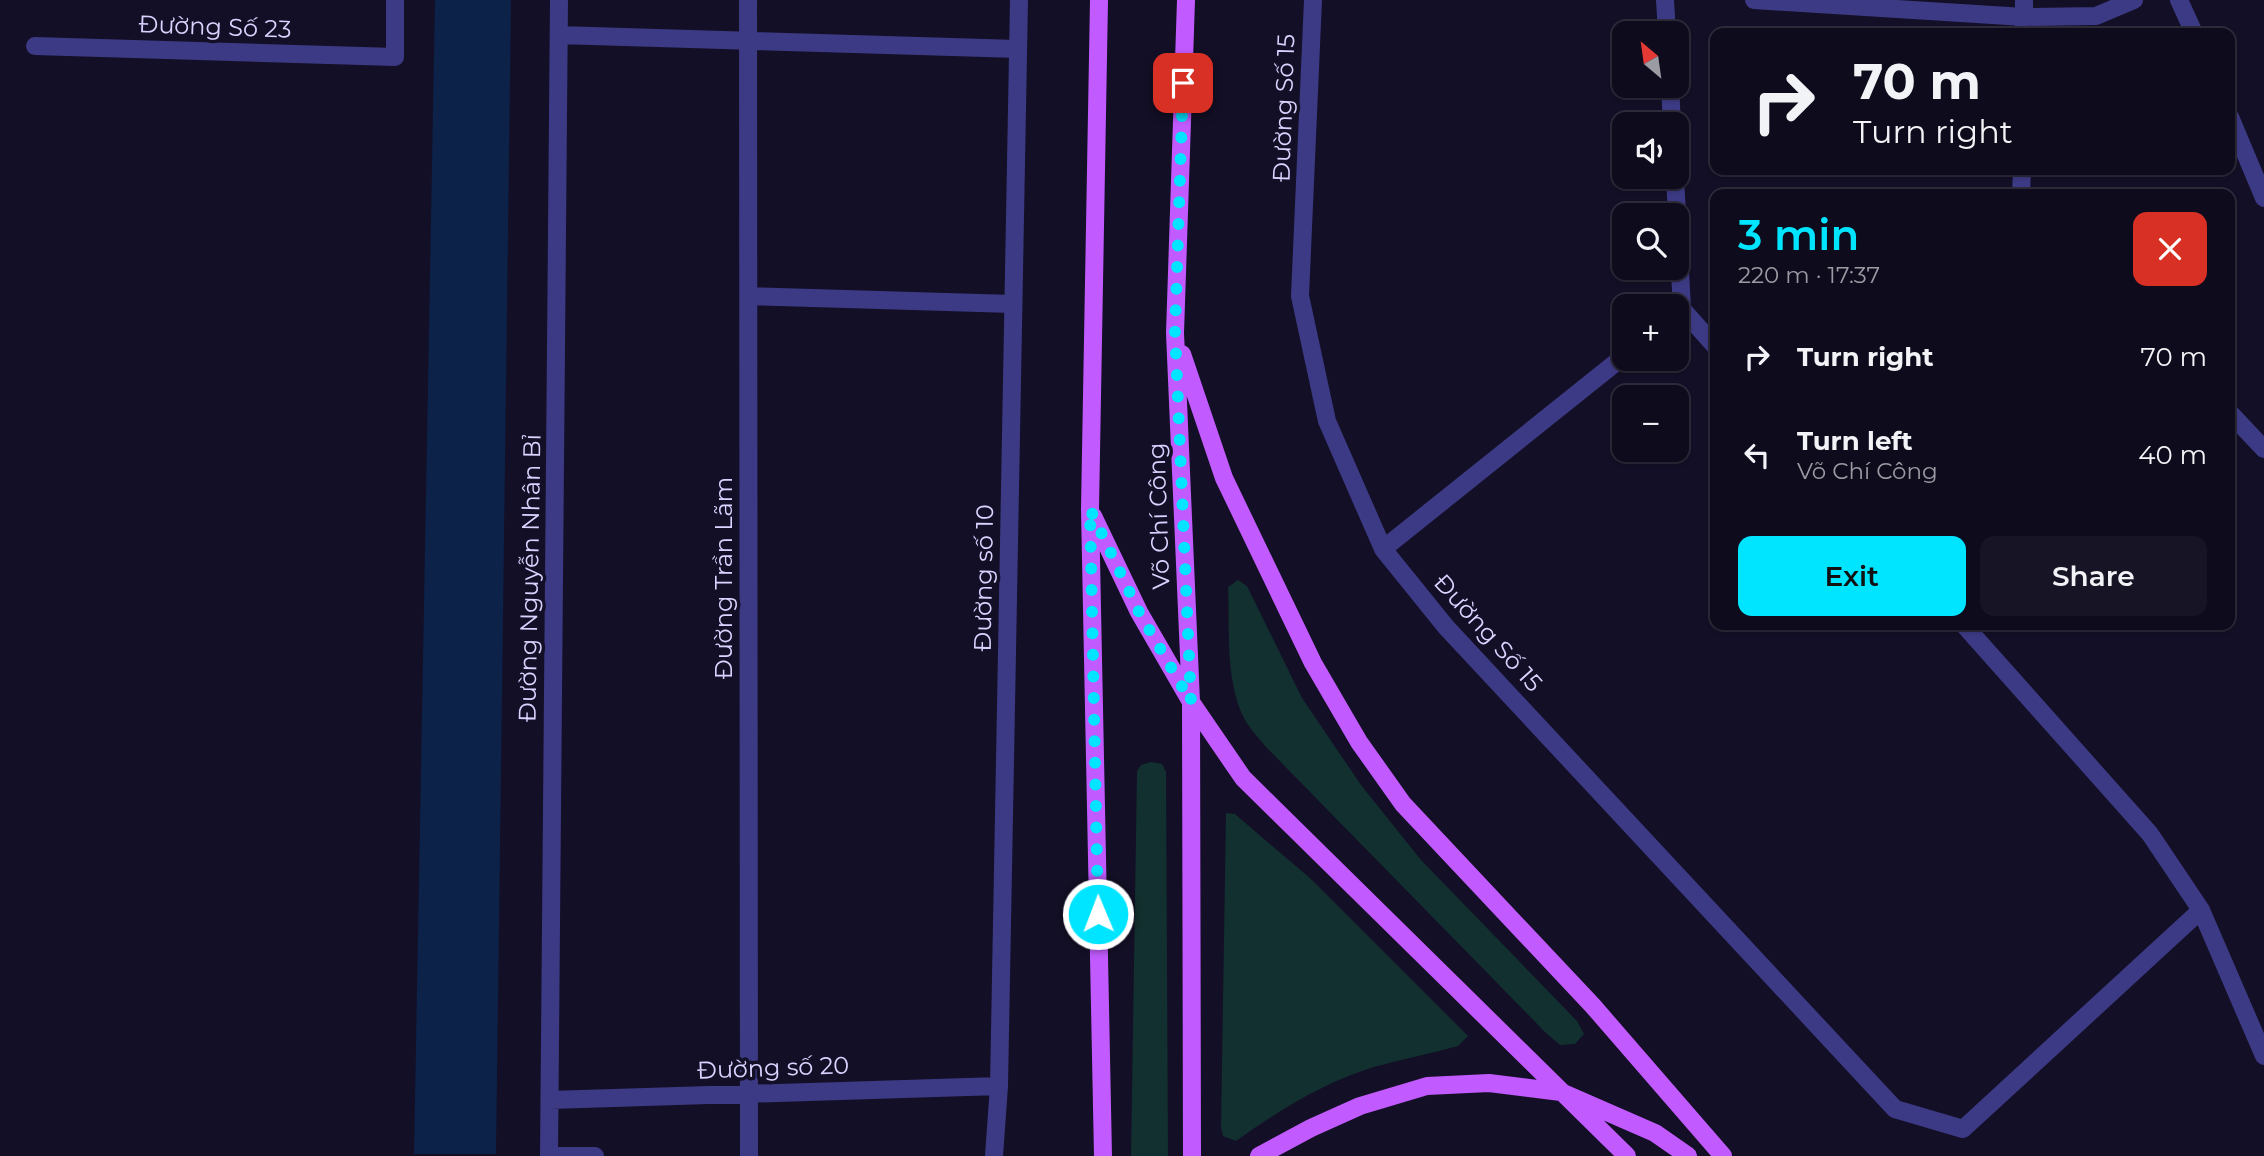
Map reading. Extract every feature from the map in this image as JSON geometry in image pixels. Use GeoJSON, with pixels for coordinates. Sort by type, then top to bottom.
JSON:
{"type":"FeatureCollection","features":[{"type":"Feature","properties":{"kind":"main road"},"geometry":{"type":"LineString","coordinates":[[1099,0],[1090,509],[1103,1156]]}},
{"type":"Feature","properties":{"kind":"main road","name":"Võ Chí Công"},"geometry":{"type":"LineString","coordinates":[[1186,0],[1175,332],[1191,702],[1192,1156]]}},
{"type":"Feature","properties":{"kind":"main road"},"geometry":{"type":"LineString","coordinates":[[1175,332],[1224,478],[1313,663],[1359,742],[1403,804],[1593,1006],[1723,1156]]}},
{"type":"Feature","properties":{"kind":"main road"},"geometry":{"type":"LineString","coordinates":[[1090,509],[1139,612],[1191,702],[1243,778],[1627,1156]]}},
{"type":"Feature","properties":{"kind":"main road"},"geometry":{"type":"LineString","coordinates":[[1259,1156],[1360,1106],[1427,1086],[1489,1083],[1561,1092],[1655,1133],[1688,1156]]}},
{"type":"Feature","properties":{"kind":"street","name":"Đường Số 23"},"geometry":{"type":"LineString","coordinates":[[35,46],[395,57],[395,0]]}},
{"type":"Feature","properties":{"kind":"street","name":"Đường Nguyễn Nhân Bỉ"},"geometry":{"type":"LineString","coordinates":[[549,1156],[559,0]]}},
{"type":"Feature","properties":{"kind":"street","name":"Đường Trần Lãm"},"geometry":{"type":"LineString","coordinates":[[748,0],[749,1156]]}},
{"type":"Feature","properties":{"kind":"street","name":"Đường số 10"},"geometry":{"type":"LineString","coordinates":[[994,1156],[999,1086],[1019,0]]}},
{"type":"Feature","properties":{"kind":"street","name":"Đường Số 15"},"geometry":{"type":"LineString","coordinates":[[1313,0],[1300,296],[1327,421],[1383,549],[1446,627],[1895,1109],[1963,1129],[2201,910]]}},
{"type":"Feature","properties":{"kind":"street"},"geometry":{"type":"LineString","coordinates":[[1665,0],[1666,21]]}},
{"type":"Feature","properties":{"kind":"street"},"geometry":{"type":"LineString","coordinates":[[1754,0],[2024,17],[2096,16],[2134,0]]}},
{"type":"Feature","properties":{"kind":"street"},"geometry":{"type":"LineString","coordinates":[[2179,0],[2192,28]]}},
{"type":"Feature","properties":{"kind":"street"},"geometry":{"type":"LineString","coordinates":[[559,35],[1018,49]]}},
{"type":"Feature","properties":{"kind":"street"},"geometry":{"type":"LineString","coordinates":[[2235,129],[2264,198]]}},
{"type":"Feature","properties":{"kind":"street"},"geometry":{"type":"LineString","coordinates":[[1675,189],[1678,294]]}},
{"type":"Feature","properties":{"kind":"street"},"geometry":{"type":"LineString","coordinates":[[748,296],[1013,304]]}},
{"type":"Feature","properties":{"kind":"street"},"geometry":{"type":"LineString","coordinates":[[1689,321],[1710,341]]}},
{"type":"Feature","properties":{"kind":"street"},"geometry":{"type":"LineString","coordinates":[[1383,549],[1612,366]]}},
{"type":"Feature","properties":{"kind":"street"},"geometry":{"type":"LineString","coordinates":[[2235,418],[2264,449]]}},
{"type":"Feature","properties":{"kind":"street"},"geometry":{"type":"LineString","coordinates":[[1968,630],[2150,834],[2201,910],[2264,1056]]}},
{"type":"Feature","properties":{"kind":"street","name":"Đường số 20"},"geometry":{"type":"LineString","coordinates":[[550,1100],[999,1086]]}},
{"type":"Feature","properties":{"kind":"street"},"geometry":{"type":"LineString","coordinates":[[549,1156],[595,1156]]}},
{"type":"Feature","properties":{"kind":"green space"},"geometry":{"type":"Polygon","coordinates":[[[1238,580],[1247,586],[1302,698],[1361,785],[1421,860],[1577,1021],[1584,1034],[1575,1044],[1560,1045],[1546,1033],[1250,728],[1237,701],[1231,669],[1228,587],[1238,580]]]}},
{"type":"Feature","properties":{"kind":"green space"},"geometry":{"type":"Polygon","coordinates":[[[1151,762],[1162,764],[1166,772],[1168,1156],[1131,1156],[1137,771],[1141,765],[1151,762]]]}},
{"type":"Feature","properties":{"kind":"green space"},"geometry":{"type":"Polygon","coordinates":[[[1226,813],[1235,814],[1311,879],[1468,1036],[1458,1046],[1374,1067],[1319,1089],[1236,1141],[1223,1136],[1226,813]]]}},
{"type":"Feature","properties":{"kind":"water"},"geometry":{"type":"Polygon","coordinates":[[[435,0],[511,0],[496,1154],[414,1154],[435,0]]]}},
{"type":"Feature","properties":{"kind":"route"},"geometry":{"type":"LineString","coordinates":[[1098,914],[1090,509],[1139,612],[1191,702],[1175,332],[1183,83]]}}]}
